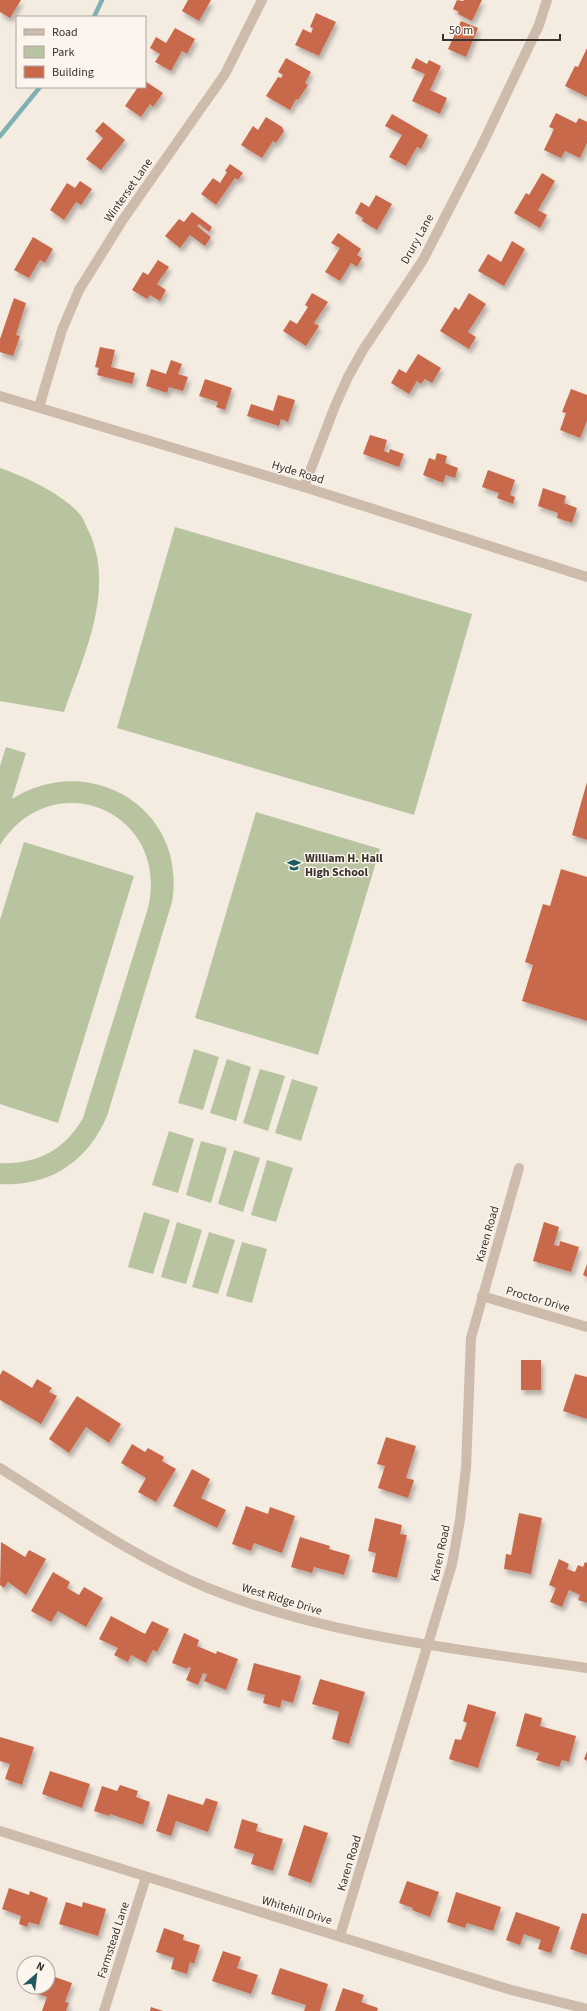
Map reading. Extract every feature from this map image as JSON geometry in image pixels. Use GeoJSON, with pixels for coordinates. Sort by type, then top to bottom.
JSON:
{"type":"FeatureCollection","features":[{"type":"Feature","properties":{"kind":"street","name":"Winterset Lane"},"geometry":{"type":"LineString","coordinates":[[39,407],[62,330],[79,290],[122,221],[226,74],[262,0]]}},
{"type":"Feature","properties":{"kind":"street","name":"Drury Lane"},"geometry":{"type":"LineString","coordinates":[[304,487],[348,377],[363,350],[426,253],[482,145],[539,25],[547,0]]}},
{"type":"Feature","properties":{"kind":"street","name":"Hyde Road"},"geometry":{"type":"LineString","coordinates":[[0,396],[304,487],[587,577]]}},
{"type":"Feature","properties":{"kind":"street","name":"Karen Road"},"geometry":{"type":"LineString","coordinates":[[340,1936],[429,1645],[452,1564],[460,1520],[466,1468],[470,1354],[474,1322],[520,1168]]}},
{"type":"Feature","properties":{"kind":"street","name":"Proctor Drive"},"geometry":{"type":"LineString","coordinates":[[482,1296],[587,1327]]}},
{"type":"Feature","properties":{"kind":"street","name":"West Ridge Drive"},"geometry":{"type":"LineString","coordinates":[[0,1468],[109,1536],[154,1562],[207,1588],[276,1613],[338,1629],[429,1645],[587,1668]]}},
{"type":"Feature","properties":{"kind":"street","name":"Whitehill Drive"},"geometry":{"type":"LineString","coordinates":[[0,1831],[508,1989],[587,2009]]}},
{"type":"Feature","properties":{"kind":"street","name":"Farmstead Lane"},"geometry":{"type":"LineString","coordinates":[[104,2011],[146,1877]]}},
{"type":"Feature","properties":{"kind":"green space"},"geometry":{"type":"Polygon","coordinates":[[[0,468],[33,481],[56,494],[75,509],[84,521],[97,556],[99,579],[98,601],[94,624],[80,669],[64,712],[0,701],[0,468]]]}},
{"type":"Feature","properties":{"kind":"green space"},"geometry":{"type":"Polygon","coordinates":[[[175,527],[472,614],[414,815],[117,728],[175,527]]]}},
{"type":"Feature","properties":{"kind":"green space"},"geometry":{"type":"Polygon","coordinates":[[[6,747],[26,753],[12,799],[42,786],[72,781],[101,786],[127,797],[149,816],[165,840],[173,869],[172,902],[107,1116],[99,1132],[89,1146],[78,1158],[65,1168],[51,1176],[18,1184],[0,1184],[0,1163],[26,1161],[48,1153],[68,1139],[83,1118],[148,908],[150,874],[142,846],[125,824],[102,809],[76,803],[49,806],[23,820],[0,845],[0,766],[6,747]]]}},
{"type":"Feature","properties":{"kind":"green space"},"geometry":{"type":"Polygon","coordinates":[[[256,812],[380,849],[318,1055],[195,1018],[256,812]]]}},
{"type":"Feature","properties":{"kind":"green space"},"geometry":{"type":"Polygon","coordinates":[[[24,842],[134,876],[58,1123],[0,1104],[0,920],[24,842]]]}},
{"type":"Feature","properties":{"kind":"green space"},"geometry":{"type":"Polygon","coordinates":[[[194,1049],[219,1057],[203,1110],[178,1103],[194,1049]]]}},
{"type":"Feature","properties":{"kind":"green space"},"geometry":{"type":"Polygon","coordinates":[[[227,1059],[251,1067],[236,1121],[210,1113],[227,1059]]]}},
{"type":"Feature","properties":{"kind":"green space"},"geometry":{"type":"Polygon","coordinates":[[[260,1069],[285,1076],[268,1131],[243,1123],[260,1069]]]}},
{"type":"Feature","properties":{"kind":"green space"},"geometry":{"type":"Polygon","coordinates":[[[292,1079],[318,1087],[301,1141],[275,1133],[292,1079]]]}},
{"type":"Feature","properties":{"kind":"green space"},"geometry":{"type":"Polygon","coordinates":[[[169,1131],[194,1139],[178,1193],[152,1185],[169,1131]]]}},
{"type":"Feature","properties":{"kind":"green space"},"geometry":{"type":"Polygon","coordinates":[[[201,1141],[227,1148],[211,1203],[186,1195],[201,1141]]]}},
{"type":"Feature","properties":{"kind":"green space"},"geometry":{"type":"Polygon","coordinates":[[[234,1150],[260,1158],[243,1212],[218,1204],[234,1150]]]}},
{"type":"Feature","properties":{"kind":"green space"},"geometry":{"type":"Polygon","coordinates":[[[267,1160],[293,1168],[276,1222],[251,1215],[267,1160]]]}},
{"type":"Feature","properties":{"kind":"green space"},"geometry":{"type":"Polygon","coordinates":[[[144,1212],[170,1220],[153,1274],[128,1267],[144,1212]]]}},
{"type":"Feature","properties":{"kind":"green space"},"geometry":{"type":"Polygon","coordinates":[[[177,1222],[202,1230],[186,1284],[161,1277],[177,1222]]]}},
{"type":"Feature","properties":{"kind":"green space"},"geometry":{"type":"Polygon","coordinates":[[[209,1232],[235,1240],[218,1294],[192,1287],[209,1232]]]}},
{"type":"Feature","properties":{"kind":"green space"},"geometry":{"type":"Polygon","coordinates":[[[242,1242],[267,1249],[252,1303],[226,1296],[242,1242]]]}},
{"type":"Feature","properties":{"kind":"building"},"geometry":{"type":"Polygon","coordinates":[[[0,0],[21,0],[10,18],[0,12],[0,0]]]}},
{"type":"Feature","properties":{"kind":"building"},"geometry":{"type":"Polygon","coordinates":[[[188,0],[211,0],[199,21],[182,11],[188,0]]]}},
{"type":"Feature","properties":{"kind":"building"},"geometry":{"type":"Polygon","coordinates":[[[457,0],[482,0],[472,21],[458,14],[459,12],[453,9],[457,0]]]}},
{"type":"Feature","properties":{"kind":"building"},"geometry":{"type":"Polygon","coordinates":[[[316,13],[336,22],[319,56],[295,45],[303,29],[311,33],[313,28],[310,27],[316,13]]]}},
{"type":"Feature","properties":{"kind":"building"},"geometry":{"type":"Polygon","coordinates":[[[461,21],[478,28],[466,57],[448,49],[461,21]]]}},
{"type":"Feature","properties":{"kind":"building"},"geometry":{"type":"Polygon","coordinates":[[[175,28],[195,39],[187,54],[182,51],[171,71],[155,62],[160,54],[150,48],[156,37],[166,43],[175,28]]]}},
{"type":"Feature","properties":{"kind":"building"},"geometry":{"type":"Polygon","coordinates":[[[587,48],[587,97],[565,86],[575,66],[578,67],[587,48]]]}},
{"type":"Feature","properties":{"kind":"building"},"geometry":{"type":"Polygon","coordinates":[[[286,58],[311,72],[305,83],[308,85],[298,100],[296,99],[290,110],[266,96],[278,77],[281,78],[283,75],[278,72],[286,58]]]}},
{"type":"Feature","properties":{"kind":"building"},"geometry":{"type":"Polygon","coordinates":[[[416,58],[427,64],[429,60],[441,66],[430,90],[447,98],[440,114],[412,101],[425,74],[411,68],[416,58]]]}},
{"type":"Feature","properties":{"kind":"building"},"geometry":{"type":"Polygon","coordinates":[[[146,82],[163,93],[153,107],[150,104],[141,117],[125,106],[137,88],[146,88],[146,82]]]}},
{"type":"Feature","properties":{"kind":"building"},"geometry":{"type":"Polygon","coordinates":[[[556,113],[576,123],[579,118],[587,122],[587,143],[580,158],[565,151],[561,158],[544,150],[554,129],[549,127],[556,113]]]}},
{"type":"Feature","properties":{"kind":"building"},"geometry":{"type":"Polygon","coordinates":[[[392,114],[428,135],[421,149],[417,147],[406,166],[389,157],[402,135],[385,126],[392,114]]]}},
{"type":"Feature","properties":{"kind":"building"},"geometry":{"type":"Polygon","coordinates":[[[266,117],[282,127],[284,131],[276,143],[273,141],[262,158],[241,145],[253,126],[258,130],[266,117]]]}},
{"type":"Feature","properties":{"kind":"building"},"geometry":{"type":"Polygon","coordinates":[[[103,122],[125,140],[101,170],[86,159],[103,138],[95,131],[103,122]]]}},
{"type":"Feature","properties":{"kind":"building"},"geometry":{"type":"Polygon","coordinates":[[[230,164],[243,173],[238,180],[235,178],[216,205],[201,194],[213,178],[220,183],[230,164]]]}},
{"type":"Feature","properties":{"kind":"building"},"geometry":{"type":"Polygon","coordinates":[[[542,173],[555,181],[538,210],[547,215],[540,228],[514,213],[526,193],[529,195],[542,173]]]}},
{"type":"Feature","properties":{"kind":"building"},"geometry":{"type":"Polygon","coordinates":[[[80,181],[92,189],[81,205],[76,202],[64,220],[50,210],[67,183],[75,188],[80,181]]]}},
{"type":"Feature","properties":{"kind":"building"},"geometry":{"type":"Polygon","coordinates":[[[376,195],[392,204],[377,230],[362,221],[363,218],[355,213],[361,202],[369,207],[376,195]]]}},
{"type":"Feature","properties":{"kind":"building"},"geometry":{"type":"Polygon","coordinates":[[[192,212],[212,227],[209,232],[199,224],[197,226],[211,237],[205,246],[190,235],[180,248],[165,236],[179,219],[184,222],[192,212]]]}},
{"type":"Feature","properties":{"kind":"building"},"geometry":{"type":"Polygon","coordinates":[[[338,233],[361,249],[357,255],[362,258],[357,267],[351,263],[340,281],[325,272],[340,248],[331,243],[338,233]]]}},
{"type":"Feature","properties":{"kind":"building"},"geometry":{"type":"Polygon","coordinates":[[[33,237],[53,249],[45,263],[40,260],[29,278],[14,270],[33,237]]]}},
{"type":"Feature","properties":{"kind":"building"},"geometry":{"type":"Polygon","coordinates":[[[512,241],[525,249],[504,286],[478,271],[488,254],[501,262],[512,241]]]}},
{"type":"Feature","properties":{"kind":"building"},"geometry":{"type":"Polygon","coordinates":[[[158,260],[169,267],[157,284],[166,290],[160,301],[150,295],[147,299],[132,290],[143,272],[148,275],[158,260]]]}},
{"type":"Feature","properties":{"kind":"building"},"geometry":{"type":"Polygon","coordinates":[[[312,293],[328,302],[314,323],[319,326],[306,346],[283,331],[290,320],[297,324],[308,307],[305,305],[312,293]]]}},
{"type":"Feature","properties":{"kind":"building"},"geometry":{"type":"Polygon","coordinates":[[[469,293],[486,304],[468,332],[476,337],[469,349],[440,331],[455,307],[459,310],[469,293]]]}},
{"type":"Feature","properties":{"kind":"building"},"geometry":{"type":"Polygon","coordinates":[[[14,298],[26,303],[16,335],[20,336],[13,356],[0,352],[0,339],[14,298]]]}},
{"type":"Feature","properties":{"kind":"building"},"geometry":{"type":"Polygon","coordinates":[[[100,347],[115,350],[111,367],[135,373],[132,384],[97,375],[99,368],[95,367],[100,347]]]}},
{"type":"Feature","properties":{"kind":"building"},"geometry":{"type":"Polygon","coordinates":[[[418,354],[441,368],[432,383],[425,379],[421,384],[417,381],[409,394],[391,383],[399,369],[406,373],[418,354]]]}},
{"type":"Feature","properties":{"kind":"building"},"geometry":{"type":"Polygon","coordinates":[[[171,360],[182,364],[178,374],[188,377],[183,391],[169,387],[167,393],[146,386],[151,369],[166,374],[171,360]]]}},
{"type":"Feature","properties":{"kind":"building"},"geometry":{"type":"Polygon","coordinates":[[[205,379],[232,388],[225,410],[216,407],[218,402],[199,396],[205,379]]]}},
{"type":"Feature","properties":{"kind":"building"},"geometry":{"type":"Polygon","coordinates":[[[571,389],[587,395],[587,421],[580,438],[560,430],[566,413],[562,412],[571,389]]]}},
{"type":"Feature","properties":{"kind":"building"},"geometry":{"type":"Polygon","coordinates":[[[278,395],[295,400],[288,422],[281,419],[279,426],[247,416],[251,404],[273,411],[278,395]]]}},
{"type":"Feature","properties":{"kind":"building"},"geometry":{"type":"Polygon","coordinates":[[[370,435],[387,440],[384,451],[389,453],[390,449],[404,454],[399,467],[363,454],[370,435]]]}},
{"type":"Feature","properties":{"kind":"building"},"geometry":{"type":"Polygon","coordinates":[[[437,453],[447,456],[445,463],[458,468],[455,478],[446,475],[443,483],[423,475],[429,458],[435,460],[437,453]]]}},
{"type":"Feature","properties":{"kind":"building"},"geometry":{"type":"Polygon","coordinates":[[[488,470],[515,480],[510,495],[515,497],[513,504],[497,498],[499,493],[482,487],[488,470]]]}},
{"type":"Feature","properties":{"kind":"building"},"geometry":{"type":"Polygon","coordinates":[[[543,488],[566,496],[564,503],[577,508],[572,523],[557,518],[558,513],[538,506],[543,488]]]}},
{"type":"Feature","properties":{"kind":"building"},"geometry":{"type":"Polygon","coordinates":[[[587,782],[587,840],[572,835],[587,782]]]}},
{"type":"Feature","properties":{"kind":"building"},"geometry":{"type":"Polygon","coordinates":[[[561,869],[587,877],[587,1021],[522,1001],[533,965],[525,962],[543,904],[550,906],[561,869]]]}},
{"type":"Feature","properties":{"kind":"building"},"geometry":{"type":"Polygon","coordinates":[[[544,1222],[559,1227],[554,1245],[559,1246],[560,1241],[579,1247],[571,1272],[533,1261],[544,1222]]]}},
{"type":"Feature","properties":{"kind":"building"},"geometry":{"type":"Polygon","coordinates":[[[587,1264],[587,1277],[583,1275],[587,1264]]]}},
{"type":"Feature","properties":{"kind":"building"},"geometry":{"type":"Polygon","coordinates":[[[521,1360],[541,1360],[541,1390],[521,1390],[521,1360]]]}},
{"type":"Feature","properties":{"kind":"building"},"geometry":{"type":"Polygon","coordinates":[[[3,1370],[32,1388],[37,1379],[52,1388],[49,1392],[57,1396],[41,1424],[0,1400],[0,1375],[3,1370]]]}},
{"type":"Feature","properties":{"kind":"building"},"geometry":{"type":"Polygon","coordinates":[[[575,1374],[587,1377],[587,1419],[563,1411],[575,1374]]]}},
{"type":"Feature","properties":{"kind":"building"},"geometry":{"type":"Polygon","coordinates":[[[77,1396],[121,1424],[109,1443],[86,1427],[69,1453],[49,1439],[77,1396]]]}},
{"type":"Feature","properties":{"kind":"building"},"geometry":{"type":"Polygon","coordinates":[[[386,1437],[416,1446],[406,1478],[414,1480],[408,1498],[378,1488],[385,1466],[377,1464],[386,1437]]]}},
{"type":"Feature","properties":{"kind":"building"},"geometry":{"type":"Polygon","coordinates":[[[132,1444],[145,1452],[148,1448],[164,1457],[162,1461],[176,1469],[156,1502],[138,1492],[146,1478],[121,1463],[132,1444]]]}},
{"type":"Feature","properties":{"kind":"building"},"geometry":{"type":"Polygon","coordinates":[[[192,1469],[210,1479],[201,1498],[226,1510],[217,1528],[173,1506],[192,1469]]]}},
{"type":"Feature","properties":{"kind":"building"},"geometry":{"type":"Polygon","coordinates":[[[246,1506],[268,1514],[270,1507],[295,1516],[282,1553],[254,1543],[251,1551],[232,1544],[246,1506]]]}},
{"type":"Feature","properties":{"kind":"building"},"geometry":{"type":"Polygon","coordinates":[[[519,1513],[542,1518],[531,1574],[504,1569],[506,1554],[511,1555],[519,1513]]]}},
{"type":"Feature","properties":{"kind":"building"},"geometry":{"type":"Polygon","coordinates":[[[375,1518],[402,1525],[400,1534],[407,1535],[397,1578],[372,1572],[376,1553],[368,1551],[375,1518]]]}},
{"type":"Feature","properties":{"kind":"building"},"geometry":{"type":"Polygon","coordinates":[[[300,1537],[330,1546],[329,1549],[350,1555],[344,1575],[314,1567],[312,1573],[291,1567],[300,1537]]]}},
{"type":"Feature","properties":{"kind":"building"},"geometry":{"type":"Polygon","coordinates":[[[1,1542],[25,1557],[29,1550],[46,1559],[26,1595],[8,1582],[4,1588],[0,1585],[1,1542]]]}},
{"type":"Feature","properties":{"kind":"building"},"geometry":{"type":"Polygon","coordinates":[[[559,1559],[569,1564],[567,1569],[575,1572],[578,1565],[583,1567],[585,1562],[587,1563],[587,1603],[578,1600],[580,1595],[569,1590],[562,1607],[550,1602],[556,1588],[549,1585],[559,1559]]]}},
{"type":"Feature","properties":{"kind":"building"},"geometry":{"type":"Polygon","coordinates":[[[53,1572],[70,1582],[67,1588],[79,1595],[84,1587],[103,1598],[86,1627],[58,1611],[51,1622],[31,1611],[53,1572]]]}},
{"type":"Feature","properties":{"kind":"building"},"geometry":{"type":"Polygon","coordinates":[[[111,1616],[145,1634],[152,1621],[169,1629],[157,1652],[153,1650],[146,1663],[131,1655],[128,1662],[114,1655],[118,1648],[99,1639],[111,1616]]]}},
{"type":"Feature","properties":{"kind":"building"},"geometry":{"type":"Polygon","coordinates":[[[184,1633],[199,1640],[197,1646],[216,1654],[217,1651],[238,1659],[226,1690],[204,1681],[207,1674],[203,1673],[198,1685],[186,1680],[191,1668],[188,1667],[187,1669],[172,1663],[184,1633]]]}},
{"type":"Feature","properties":{"kind":"building"},"geometry":{"type":"Polygon","coordinates":[[[254,1663],[301,1676],[293,1703],[282,1700],[280,1708],[263,1703],[265,1695],[247,1690],[254,1663]]]}},
{"type":"Feature","properties":{"kind":"building"},"geometry":{"type":"Polygon","coordinates":[[[320,1679],[365,1692],[349,1744],[332,1739],[339,1712],[312,1704],[320,1679]]]}},
{"type":"Feature","properties":{"kind":"building"},"geometry":{"type":"Polygon","coordinates":[[[468,1704],[496,1712],[478,1768],[449,1759],[455,1739],[461,1740],[467,1723],[463,1721],[468,1704]]]}},
{"type":"Feature","properties":{"kind":"building"},"geometry":{"type":"Polygon","coordinates":[[[525,1713],[542,1718],[540,1726],[576,1736],[569,1762],[562,1760],[559,1767],[536,1760],[539,1753],[516,1746],[525,1713]]]}},
{"type":"Feature","properties":{"kind":"building"},"geometry":{"type":"Polygon","coordinates":[[[0,1737],[34,1747],[22,1785],[5,1779],[10,1764],[0,1761],[0,1737]]]}},
{"type":"Feature","properties":{"kind":"building"},"geometry":{"type":"Polygon","coordinates":[[[587,1751],[587,1761],[584,1759],[587,1751]]]}},
{"type":"Feature","properties":{"kind":"building"},"geometry":{"type":"Polygon","coordinates":[[[50,1771],[90,1784],[82,1808],[42,1794],[50,1771]]]}},
{"type":"Feature","properties":{"kind":"building"},"geometry":{"type":"Polygon","coordinates":[[[120,1785],[138,1791],[136,1797],[150,1802],[143,1825],[110,1814],[109,1816],[94,1811],[102,1786],[117,1791],[120,1785]]]}},
{"type":"Feature","properties":{"kind":"building"},"geometry":{"type":"Polygon","coordinates":[[[168,1794],[203,1805],[206,1798],[218,1802],[208,1832],[176,1821],[171,1836],[156,1831],[168,1794]]]}},
{"type":"Feature","properties":{"kind":"building"},"geometry":{"type":"Polygon","coordinates":[[[242,1819],[258,1824],[256,1831],[283,1839],[273,1871],[251,1864],[254,1854],[234,1848],[242,1819]]]}},
{"type":"Feature","properties":{"kind":"building"},"geometry":{"type":"Polygon","coordinates":[[[304,1825],[328,1833],[311,1883],[288,1875],[304,1825]]]}},
{"type":"Feature","properties":{"kind":"building"},"geometry":{"type":"Polygon","coordinates":[[[407,1881],[439,1892],[430,1917],[412,1910],[413,1908],[399,1903],[407,1881]]]}},
{"type":"Feature","properties":{"kind":"building"},"geometry":{"type":"Polygon","coordinates":[[[9,1888],[29,1895],[30,1891],[48,1898],[39,1925],[29,1922],[27,1927],[19,1924],[21,1916],[2,1909],[9,1888]]]}},
{"type":"Feature","properties":{"kind":"building"},"geometry":{"type":"Polygon","coordinates":[[[456,1892],[501,1907],[493,1931],[467,1923],[465,1928],[447,1922],[456,1892]]]}},
{"type":"Feature","properties":{"kind":"building"},"geometry":{"type":"Polygon","coordinates":[[[66,1902],[82,1907],[83,1902],[106,1909],[98,1936],[59,1924],[66,1902]]]}},
{"type":"Feature","properties":{"kind":"building"},"geometry":{"type":"Polygon","coordinates":[[[516,1912],[560,1927],[551,1953],[538,1949],[541,1940],[524,1934],[520,1945],[506,1940],[516,1912]]]}},
{"type":"Feature","properties":{"kind":"building"},"geometry":{"type":"Polygon","coordinates":[[[582,1913],[587,1914],[587,1955],[570,1949],[582,1913]]]}},
{"type":"Feature","properties":{"kind":"building"},"geometry":{"type":"Polygon","coordinates":[[[164,1928],[184,1935],[183,1940],[200,1945],[194,1964],[190,1962],[187,1974],[171,1969],[174,1958],[156,1952],[164,1928]]]}},
{"type":"Feature","properties":{"kind":"building"},"geometry":{"type":"Polygon","coordinates":[[[223,1951],[241,1957],[237,1968],[258,1975],[251,1994],[212,1981],[223,1951]]]}},
{"type":"Feature","properties":{"kind":"building"},"geometry":{"type":"Polygon","coordinates":[[[280,1968],[328,1984],[320,2011],[304,2011],[306,2005],[271,1994],[280,1968]]]}},
{"type":"Feature","properties":{"kind":"building"},"geometry":{"type":"Polygon","coordinates":[[[56,1977],[72,1983],[65,2002],[69,2003],[66,2011],[42,2011],[47,1997],[41,1995],[56,1995],[56,1977]]]}},
{"type":"Feature","properties":{"kind":"building"},"geometry":{"type":"Polygon","coordinates":[[[343,1988],[364,1995],[361,2002],[378,2008],[377,2011],[335,2011],[343,1988]]]}},
{"type":"Feature","properties":{"kind":"building"},"geometry":{"type":"Polygon","coordinates":[[[151,2007],[163,2011],[150,2011],[151,2007]]]}},
{"type":"Feature","properties":{"kind":"waterway"},"geometry":{"type":"LineString","coordinates":[[94,16],[102,0]]}},
{"type":"Feature","properties":{"kind":"waterway"},"geometry":{"type":"LineString","coordinates":[[0,136],[39,88]]}},
{"type":"Feature","properties":{"kind":"place","name":"William H. Hall High School"},"geometry":{"type":"Point","coordinates":[294,865]}}]}
